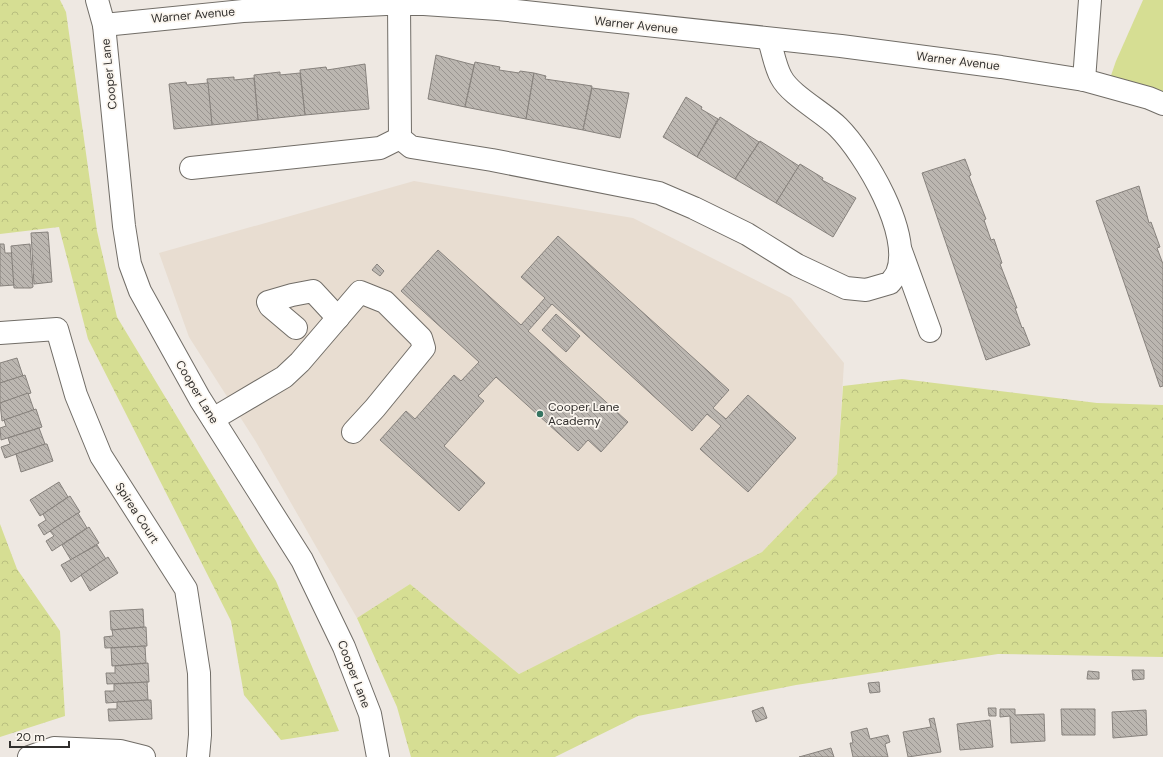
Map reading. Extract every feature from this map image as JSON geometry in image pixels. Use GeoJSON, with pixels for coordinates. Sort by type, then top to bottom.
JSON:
{"type":"FeatureCollection","features":[{"type":"Feature","properties":{"kind":"street","name":"Cooper Lane"},"geometry":{"type":"LineString","coordinates":[[97,0],[104,25],[123,218],[130,264],[140,292],[158,328],[213,420],[302,560],[344,647],[370,714],[378,757]]}},
{"type":"Feature","properties":{"kind":"street"},"geometry":{"type":"LineString","coordinates":[[1084,80],[1090,0]]}},
{"type":"Feature","properties":{"kind":"street","name":"Warner Avenue"},"geometry":{"type":"LineString","coordinates":[[104,25],[243,11],[399,4],[498,9],[769,40],[908,54],[1002,67],[1084,80],[1149,98],[1163,104]]}},
{"type":"Feature","properties":{"kind":"street"},"geometry":{"type":"LineString","coordinates":[[399,4],[400,138]]}},
{"type":"Feature","properties":{"kind":"street"},"geometry":{"type":"LineString","coordinates":[[769,40],[781,78],[837,126],[856,146],[871,171],[895,221],[900,249],[930,331]]}},
{"type":"Feature","properties":{"kind":"street"},"geometry":{"type":"LineString","coordinates":[[191,168],[380,148],[400,138]]}},
{"type":"Feature","properties":{"kind":"street"},"geometry":{"type":"LineString","coordinates":[[400,138],[411,147],[492,160],[659,193],[747,234],[797,265],[846,288],[866,290],[890,283],[897,273],[900,249]]}},
{"type":"Feature","properties":{"kind":"street"},"geometry":{"type":"LineString","coordinates":[[296,328],[270,306],[268,302],[292,295],[312,292],[338,318]]}},
{"type":"Feature","properties":{"kind":"street"},"geometry":{"type":"LineString","coordinates":[[213,420],[284,377],[300,362],[360,292],[385,302],[421,338],[424,348],[375,408],[353,432]]}},
{"type":"Feature","properties":{"kind":"street","name":"Spirea Court"},"geometry":{"type":"LineString","coordinates":[[0,333],[57,330],[76,395],[101,456],[186,589],[199,672],[200,735],[198,757]]}},
{"type":"Feature","properties":{"kind":"street"},"geometry":{"type":"LineString","coordinates":[[29,757],[54,748],[120,751],[144,757]]}},
{"type":"Feature","properties":{"kind":"shaded area","name":"Cooper Lane Academy"},"geometry":{"type":"Polygon","coordinates":[[[414,181],[633,218],[791,298],[844,363],[837,474],[762,552],[519,674],[410,584],[357,618],[256,442],[189,337],[159,253],[414,181]]]}},
{"type":"Feature","properties":{"kind":"green space"},"geometry":{"type":"Polygon","coordinates":[[[0,0],[60,0],[66,12],[97,231],[117,317],[276,581],[339,731],[281,740],[244,695],[231,621],[88,339],[59,227],[0,234],[0,0]]]}},
{"type":"Feature","properties":{"kind":"green space"},"geometry":{"type":"Polygon","coordinates":[[[1143,0],[1163,0],[1163,106],[1107,87],[1116,61],[1143,0]]]}},
{"type":"Feature","properties":{"kind":"green space"},"geometry":{"type":"Polygon","coordinates":[[[902,379],[1097,403],[1163,405],[1163,657],[998,654],[796,685],[638,716],[555,757],[411,757],[397,707],[357,618],[410,584],[519,674],[762,552],[837,474],[843,386],[902,379]]]}},
{"type":"Feature","properties":{"kind":"green space"},"geometry":{"type":"Polygon","coordinates":[[[0,524],[17,569],[60,631],[65,716],[0,737],[0,524]]]}},
{"type":"Feature","properties":{"kind":"building"},"geometry":{"type":"Polygon","coordinates":[[[436,55],[474,65],[465,107],[428,99],[436,55]]]}},
{"type":"Feature","properties":{"kind":"building"},"geometry":{"type":"Polygon","coordinates":[[[475,62],[500,67],[499,70],[519,73],[520,71],[534,73],[526,119],[465,107],[475,62]]]}},
{"type":"Feature","properties":{"kind":"building"},"geometry":{"type":"Polygon","coordinates":[[[365,64],[369,109],[305,115],[300,70],[326,67],[327,70],[365,64]]]}},
{"type":"Feature","properties":{"kind":"building"},"geometry":{"type":"Polygon","coordinates":[[[280,72],[280,75],[300,73],[305,115],[258,120],[254,75],[280,72]]]}},
{"type":"Feature","properties":{"kind":"building"},"geometry":{"type":"Polygon","coordinates":[[[534,73],[546,76],[545,79],[592,86],[583,130],[526,119],[534,73]]]}},
{"type":"Feature","properties":{"kind":"building"},"geometry":{"type":"Polygon","coordinates":[[[234,77],[234,80],[254,78],[258,120],[212,125],[207,79],[234,77]]]}},
{"type":"Feature","properties":{"kind":"building"},"geometry":{"type":"Polygon","coordinates":[[[186,82],[187,85],[208,83],[212,125],[174,129],[169,84],[186,82]]]}},
{"type":"Feature","properties":{"kind":"building"},"geometry":{"type":"Polygon","coordinates":[[[592,88],[629,93],[620,138],[583,130],[592,88]]]}},
{"type":"Feature","properties":{"kind":"building"},"geometry":{"type":"Polygon","coordinates":[[[686,97],[702,107],[701,109],[718,119],[697,157],[663,137],[686,97]]]}},
{"type":"Feature","properties":{"kind":"building"},"geometry":{"type":"Polygon","coordinates":[[[720,117],[759,142],[735,179],[697,157],[720,117]]]}},
{"type":"Feature","properties":{"kind":"building"},"geometry":{"type":"Polygon","coordinates":[[[760,141],[799,166],[776,203],[735,179],[760,141]]]}},
{"type":"Feature","properties":{"kind":"building"},"geometry":{"type":"Polygon","coordinates":[[[965,159],[971,175],[969,176],[986,219],[984,220],[991,240],[994,239],[1002,263],[1000,264],[1017,308],[1015,308],[1022,328],[1023,327],[1030,345],[986,360],[922,173],[965,159]]]}},
{"type":"Feature","properties":{"kind":"building"},"geometry":{"type":"Polygon","coordinates":[[[800,164],[823,178],[822,180],[856,198],[833,237],[776,203],[800,164]]]}},
{"type":"Feature","properties":{"kind":"building"},"geometry":{"type":"Polygon","coordinates":[[[1139,186],[1149,223],[1151,222],[1160,247],[1157,248],[1163,264],[1163,386],[1160,387],[1096,201],[1139,186]]]}},
{"type":"Feature","properties":{"kind":"building"},"geometry":{"type":"Polygon","coordinates":[[[48,232],[52,282],[34,284],[31,233],[48,232]]]}},
{"type":"Feature","properties":{"kind":"building"},"geometry":{"type":"Polygon","coordinates":[[[558,236],[729,390],[713,408],[726,419],[748,395],[796,438],[748,492],[700,449],[721,426],[707,414],[692,431],[552,304],[528,331],[628,422],[601,452],[588,440],[578,451],[496,377],[478,396],[484,401],[444,446],[485,483],[459,511],[380,440],[406,411],[415,419],[454,375],[461,381],[479,362],[401,291],[438,250],[521,325],[545,298],[521,277],[558,236]]]}},
{"type":"Feature","properties":{"kind":"building"},"geometry":{"type":"Polygon","coordinates":[[[0,244],[4,244],[5,253],[12,253],[14,285],[0,286],[0,244]]]}},
{"type":"Feature","properties":{"kind":"building"},"geometry":{"type":"Polygon","coordinates":[[[30,244],[33,287],[14,288],[11,246],[30,244]]]}},
{"type":"Feature","properties":{"kind":"building"},"geometry":{"type":"Polygon","coordinates":[[[377,264],[384,271],[380,276],[372,270],[377,264]]]}},
{"type":"Feature","properties":{"kind":"building"},"geometry":{"type":"Polygon","coordinates":[[[556,314],[580,336],[566,352],[542,330],[556,314]]]}},
{"type":"Feature","properties":{"kind":"building"},"geometry":{"type":"Polygon","coordinates":[[[17,358],[23,376],[0,383],[0,363],[17,358]]]}},
{"type":"Feature","properties":{"kind":"building"},"geometry":{"type":"Polygon","coordinates":[[[25,375],[31,393],[0,403],[0,383],[25,375]]]}},
{"type":"Feature","properties":{"kind":"building"},"geometry":{"type":"Polygon","coordinates":[[[28,393],[34,410],[2,421],[0,403],[28,393]]]}},
{"type":"Feature","properties":{"kind":"building"},"geometry":{"type":"Polygon","coordinates":[[[36,409],[42,427],[1,440],[0,428],[6,426],[4,420],[36,409]]]}},
{"type":"Feature","properties":{"kind":"building"},"geometry":{"type":"Polygon","coordinates":[[[39,428],[45,444],[5,458],[1,447],[10,444],[8,438],[39,428]]]}},
{"type":"Feature","properties":{"kind":"building"},"geometry":{"type":"Polygon","coordinates":[[[47,444],[53,461],[21,472],[16,454],[47,444]]]}},
{"type":"Feature","properties":{"kind":"building"},"geometry":{"type":"Polygon","coordinates":[[[59,482],[68,497],[40,516],[30,500],[59,482]]]}},
{"type":"Feature","properties":{"kind":"building"},"geometry":{"type":"Polygon","coordinates":[[[70,496],[80,512],[44,535],[38,525],[46,520],[43,514],[70,496]]]}},
{"type":"Feature","properties":{"kind":"building"},"geometry":{"type":"Polygon","coordinates":[[[78,513],[87,528],[52,551],[46,541],[54,536],[50,531],[78,513]]]}},
{"type":"Feature","properties":{"kind":"building"},"geometry":{"type":"Polygon","coordinates":[[[89,527],[99,543],[71,560],[62,545],[89,527]]]}},
{"type":"Feature","properties":{"kind":"building"},"geometry":{"type":"Polygon","coordinates":[[[97,545],[106,559],[71,582],[61,565],[97,545]]]}},
{"type":"Feature","properties":{"kind":"building"},"geometry":{"type":"Polygon","coordinates":[[[108,557],[118,573],[90,591],[81,575],[108,557]]]}},
{"type":"Feature","properties":{"kind":"building"},"geometry":{"type":"Polygon","coordinates":[[[143,609],[144,627],[111,630],[110,611],[143,609]]]}},
{"type":"Feature","properties":{"kind":"building"},"geometry":{"type":"Polygon","coordinates":[[[146,627],[147,646],[105,648],[104,637],[113,636],[112,630],[146,627]]]}},
{"type":"Feature","properties":{"kind":"building"},"geometry":{"type":"Polygon","coordinates":[[[145,646],[146,663],[112,666],[111,648],[145,646]]]}},
{"type":"Feature","properties":{"kind":"building"},"geometry":{"type":"Polygon","coordinates":[[[148,663],[149,682],[107,684],[106,673],[115,673],[115,666],[148,663]]]}},
{"type":"Feature","properties":{"kind":"building"},"geometry":{"type":"Polygon","coordinates":[[[1132,670],[1144,670],[1144,679],[1133,680],[1132,670]]]}},
{"type":"Feature","properties":{"kind":"building"},"geometry":{"type":"Polygon","coordinates":[[[1088,671],[1099,672],[1099,679],[1087,679],[1088,671]]]}},
{"type":"Feature","properties":{"kind":"building"},"geometry":{"type":"Polygon","coordinates":[[[147,682],[148,700],[106,703],[105,691],[114,691],[114,684],[147,682]]]}},
{"type":"Feature","properties":{"kind":"building"},"geometry":{"type":"Polygon","coordinates":[[[879,682],[880,692],[870,693],[868,683],[879,682]]]}},
{"type":"Feature","properties":{"kind":"building"},"geometry":{"type":"Polygon","coordinates":[[[151,700],[152,719],[109,721],[108,709],[117,709],[117,702],[151,700]]]}},
{"type":"Feature","properties":{"kind":"building"},"geometry":{"type":"Polygon","coordinates":[[[763,707],[767,718],[756,722],[752,711],[763,707]]]}},
{"type":"Feature","properties":{"kind":"building"},"geometry":{"type":"Polygon","coordinates":[[[988,708],[996,708],[996,716],[989,716],[988,708]]]}},
{"type":"Feature","properties":{"kind":"building"},"geometry":{"type":"Polygon","coordinates":[[[1000,709],[1015,709],[1015,715],[1044,714],[1045,741],[1011,743],[1010,716],[1000,717],[1000,709]]]}},
{"type":"Feature","properties":{"kind":"building"},"geometry":{"type":"Polygon","coordinates":[[[1061,709],[1095,709],[1095,735],[1062,735],[1061,709]]]}},
{"type":"Feature","properties":{"kind":"building"},"geometry":{"type":"Polygon","coordinates":[[[1146,710],[1147,735],[1113,738],[1112,712],[1146,710]]]}},
{"type":"Feature","properties":{"kind":"building"},"geometry":{"type":"Polygon","coordinates":[[[934,718],[941,752],[908,757],[903,732],[931,727],[929,719],[934,718]]]}},
{"type":"Feature","properties":{"kind":"building"},"geometry":{"type":"Polygon","coordinates":[[[990,720],[993,747],[960,750],[957,724],[990,720]]]}},
{"type":"Feature","properties":{"kind":"building"},"geometry":{"type":"Polygon","coordinates":[[[867,728],[870,739],[888,735],[890,742],[885,744],[888,757],[853,757],[850,743],[853,743],[851,732],[867,728]]]}},
{"type":"Feature","properties":{"kind":"building"},"geometry":{"type":"Polygon","coordinates":[[[831,748],[834,757],[799,757],[831,748]]]}},
{"type":"Feature","properties":{"kind":"place","name":"Cooper Lane Academy"},"geometry":{"type":"Point","coordinates":[540,414]}}]}
